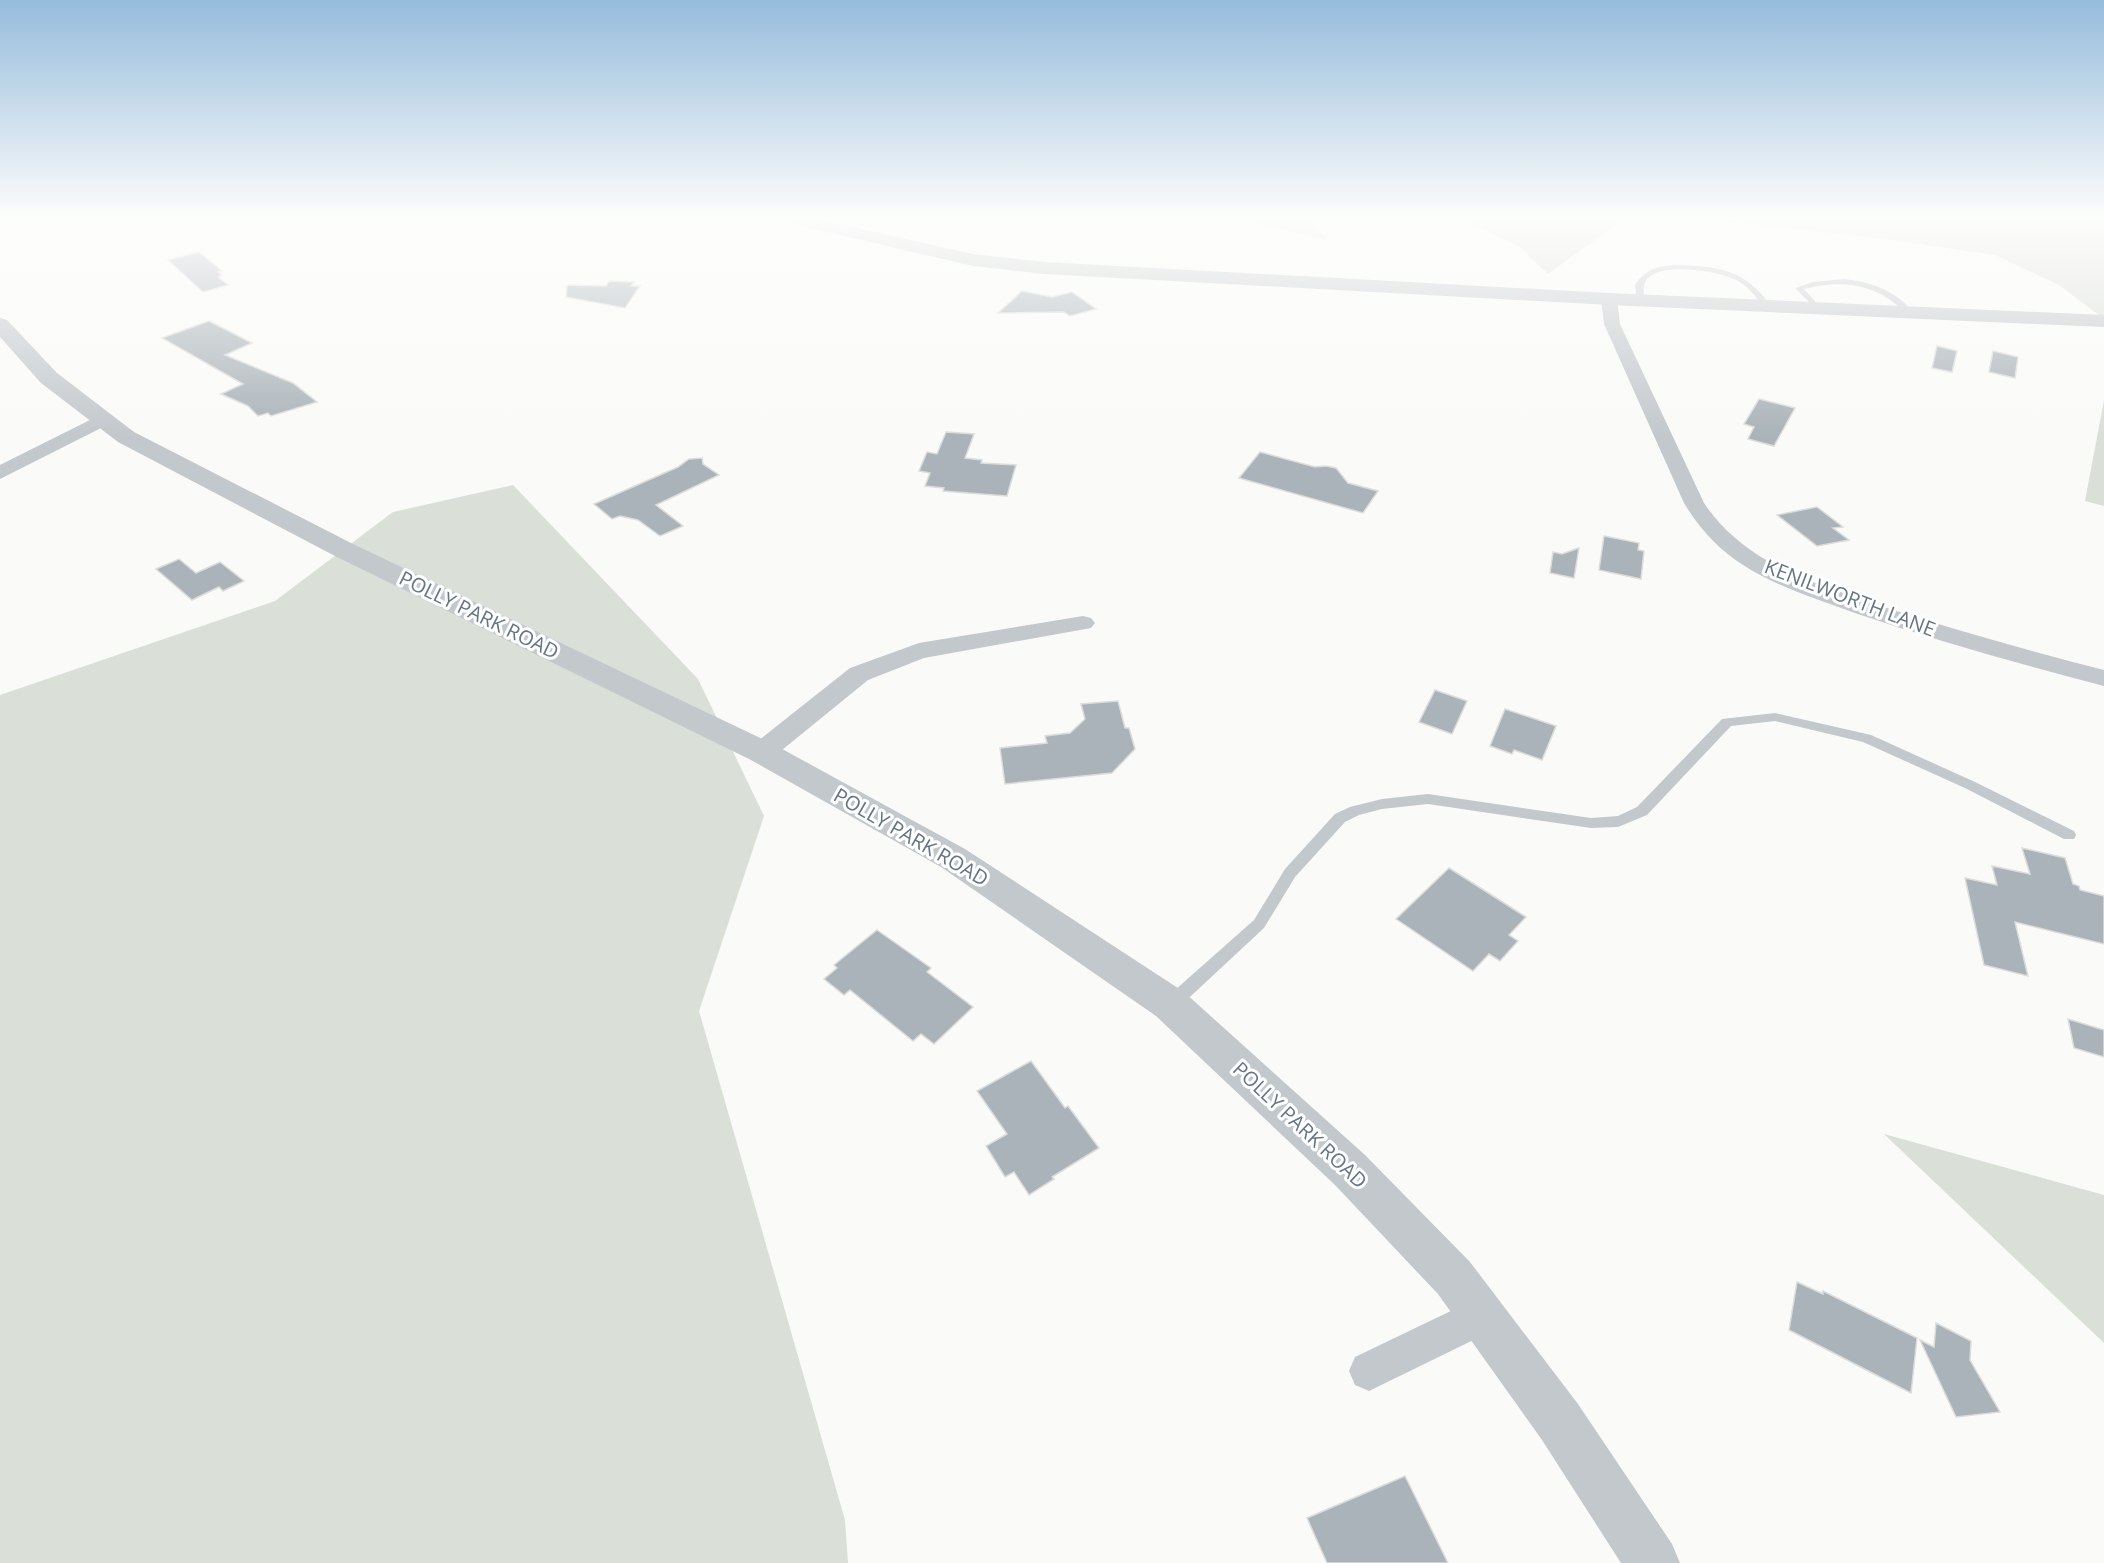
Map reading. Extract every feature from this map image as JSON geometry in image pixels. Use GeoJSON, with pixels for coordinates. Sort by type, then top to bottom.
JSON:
{"type":"FeatureCollection","features":[{"type":"Feature","properties":{"kind":"street"},"geometry":{"type":"LineString","coordinates":[[1444,290],[2104,321]]}},
{"type":"Feature","properties":{"kind":"street","name":"KENILWORTH LANE"},"geometry":{"type":"LineString","coordinates":[[1609,299],[1612,324],[1694,503],[1705,522],[1734,549],[1761,567],[1850,603],[1946,634],[2104,678]]}},
{"type":"Feature","properties":{"kind":"street","name":"POLLY PARK ROAD"},"geometry":{"type":"LineString","coordinates":[[0,324],[49,378],[102,420],[136,442],[344,550],[762,752],[953,858],[1170,1004],[1350,1170],[1454,1278],[1560,1422],[1653,1563]]}},
{"type":"Feature","properties":{"kind":"street"},"geometry":{"type":"LineString","coordinates":[[0,472],[102,420]]}},
{"type":"Feature","properties":{"kind":"street"},"geometry":{"type":"LineString","coordinates":[[762,752],[859,674],[918,651],[1083,623]]}},
{"type":"Feature","properties":{"kind":"street"},"geometry":{"type":"LineString","coordinates":[[1369,1371],[1482,1316]]}},
{"type":"Feature","properties":{"kind":"lane"},"geometry":{"type":"LineString","coordinates":[[1637,290],[1640,300]]}},
{"type":"Feature","properties":{"kind":"lane"},"geometry":{"type":"LineString","coordinates":[[1754,290],[1767,306]]}},
{"type":"Feature","properties":{"kind":"lane"},"geometry":{"type":"LineString","coordinates":[[1801,290],[1817,308]]}},
{"type":"Feature","properties":{"kind":"lane"},"geometry":{"type":"LineString","coordinates":[[1881,290],[1900,299],[1909,312]]}},
{"type":"Feature","properties":{"kind":"lane"},"geometry":{"type":"LineString","coordinates":[[1170,1004],[1259,924],[1290,873],[1340,818],[1355,811],[1382,804],[1428,799],[1591,823],[1609,824],[1629,820],[1642,811],[1726,722],[1775,717],[1866,738],[1970,785],[2068,835]]}},
{"type":"Feature","properties":{"kind":"shaded area"},"geometry":{"type":"Polygon","coordinates":[[[2066,290],[2104,290],[2104,319],[2066,290]]]}},
{"type":"Feature","properties":{"kind":"shaded area"},"geometry":{"type":"Polygon","coordinates":[[[2104,400],[2104,506],[2085,501],[2104,400]]]}},
{"type":"Feature","properties":{"kind":"shaded area"},"geometry":{"type":"Polygon","coordinates":[[[513,485],[698,679],[764,816],[699,1011],[845,1520],[848,1563],[0,1563],[0,695],[275,601],[393,512],[513,485]]]}},
{"type":"Feature","properties":{"kind":"shaded area"},"geometry":{"type":"Polygon","coordinates":[[[1884,1134],[2104,1195],[2104,1343],[1884,1134]]]}},
{"type":"Feature","properties":{"kind":"building"},"geometry":{"type":"Polygon","coordinates":[[[567,290],[637,290],[625,308],[566,297],[567,290]]]}},
{"type":"Feature","properties":{"kind":"building"},"geometry":{"type":"Polygon","coordinates":[[[1022,291],[1052,297],[1072,292],[1096,309],[1070,316],[1064,312],[998,313],[1022,291]]]}},
{"type":"Feature","properties":{"kind":"building"},"geometry":{"type":"Polygon","coordinates":[[[209,321],[252,343],[225,355],[293,383],[317,402],[271,416],[268,413],[258,416],[248,406],[221,394],[243,384],[162,338],[209,321]]]}},
{"type":"Feature","properties":{"kind":"building"},"geometry":{"type":"Polygon","coordinates":[[[1937,346],[1957,351],[1952,372],[1932,368],[1937,346]]]}},
{"type":"Feature","properties":{"kind":"building"},"geometry":{"type":"Polygon","coordinates":[[[1993,351],[2018,357],[2015,378],[1989,372],[1993,351]]]}},
{"type":"Feature","properties":{"kind":"building"},"geometry":{"type":"Polygon","coordinates":[[[1759,399],[1795,408],[1774,446],[1748,439],[1754,427],[1744,424],[1759,399]]]}},
{"type":"Feature","properties":{"kind":"building"},"geometry":{"type":"Polygon","coordinates":[[[946,432],[974,434],[965,458],[982,460],[981,463],[1016,465],[1007,496],[943,491],[944,488],[925,486],[930,473],[919,471],[927,452],[937,454],[946,432]]]}},
{"type":"Feature","properties":{"kind":"building"},"geometry":{"type":"Polygon","coordinates":[[[1260,452],[1315,467],[1336,468],[1348,483],[1378,491],[1363,513],[1239,478],[1260,452]]]}},
{"type":"Feature","properties":{"kind":"building"},"geometry":{"type":"Polygon","coordinates":[[[702,458],[703,464],[719,475],[656,505],[683,526],[660,536],[638,520],[620,516],[612,519],[594,504],[678,467],[689,459],[702,458]]]}},
{"type":"Feature","properties":{"kind":"building"},"geometry":{"type":"Polygon","coordinates":[[[1817,507],[1843,527],[1833,528],[1849,540],[1817,546],[1777,515],[1817,507]]]}},
{"type":"Feature","properties":{"kind":"building"},"geometry":{"type":"Polygon","coordinates":[[[1604,536],[1639,543],[1638,550],[1644,551],[1641,579],[1599,570],[1604,536]]]}},
{"type":"Feature","properties":{"kind":"building"},"geometry":{"type":"Polygon","coordinates":[[[1579,548],[1574,578],[1550,573],[1553,552],[1562,554],[1579,548]]]}},
{"type":"Feature","properties":{"kind":"building"},"geometry":{"type":"Polygon","coordinates":[[[179,559],[196,573],[220,562],[244,581],[223,591],[219,587],[192,600],[156,569],[179,559]]]}},
{"type":"Feature","properties":{"kind":"building"},"geometry":{"type":"Polygon","coordinates":[[[1435,690],[1467,701],[1452,734],[1419,722],[1435,690]]]}},
{"type":"Feature","properties":{"kind":"building"},"geometry":{"type":"Polygon","coordinates":[[[1118,701],[1125,728],[1129,728],[1135,749],[1112,773],[1005,784],[1000,748],[1047,743],[1045,736],[1070,733],[1085,719],[1081,704],[1118,701]]]}},
{"type":"Feature","properties":{"kind":"building"},"geometry":{"type":"Polygon","coordinates":[[[1505,709],[1556,726],[1542,760],[1514,750],[1512,754],[1490,746],[1505,709]]]}},
{"type":"Feature","properties":{"kind":"building"},"geometry":{"type":"Polygon","coordinates":[[[2022,848],[2065,858],[2073,884],[2079,886],[2080,890],[2104,896],[2104,944],[2015,922],[2028,976],[1984,965],[1965,878],[1997,885],[1992,866],[2030,874],[2022,848]]]}},
{"type":"Feature","properties":{"kind":"building"},"geometry":{"type":"Polygon","coordinates":[[[1449,868],[1526,917],[1509,935],[1518,941],[1500,961],[1489,954],[1473,971],[1396,919],[1449,868]]]}},
{"type":"Feature","properties":{"kind":"building"},"geometry":{"type":"Polygon","coordinates":[[[877,930],[931,968],[927,972],[973,1007],[934,1044],[921,1034],[913,1041],[850,990],[844,995],[824,979],[837,968],[834,965],[877,930]]]}},
{"type":"Feature","properties":{"kind":"building"},"geometry":{"type":"Polygon","coordinates":[[[2068,1019],[2104,1030],[2104,1057],[2074,1048],[2068,1019]]]}},
{"type":"Feature","properties":{"kind":"building"},"geometry":{"type":"Polygon","coordinates":[[[1031,1061],[1065,1108],[1068,1106],[1099,1148],[1052,1177],[1054,1179],[1029,1195],[1014,1172],[1005,1177],[986,1146],[1007,1134],[977,1091],[1031,1061]]]}},
{"type":"Feature","properties":{"kind":"building"},"geometry":{"type":"Polygon","coordinates":[[[1797,1282],[1823,1294],[1823,1291],[1917,1338],[1911,1393],[1789,1330],[1797,1282]]]}},
{"type":"Feature","properties":{"kind":"building"},"geometry":{"type":"Polygon","coordinates":[[[1936,1323],[1971,1341],[1970,1360],[2000,1412],[1956,1417],[1920,1340],[1934,1347],[1936,1323]]]}},
{"type":"Feature","properties":{"kind":"building"},"geometry":{"type":"Polygon","coordinates":[[[1405,1476],[1448,1563],[1327,1563],[1307,1518],[1405,1476]]]}}]}
